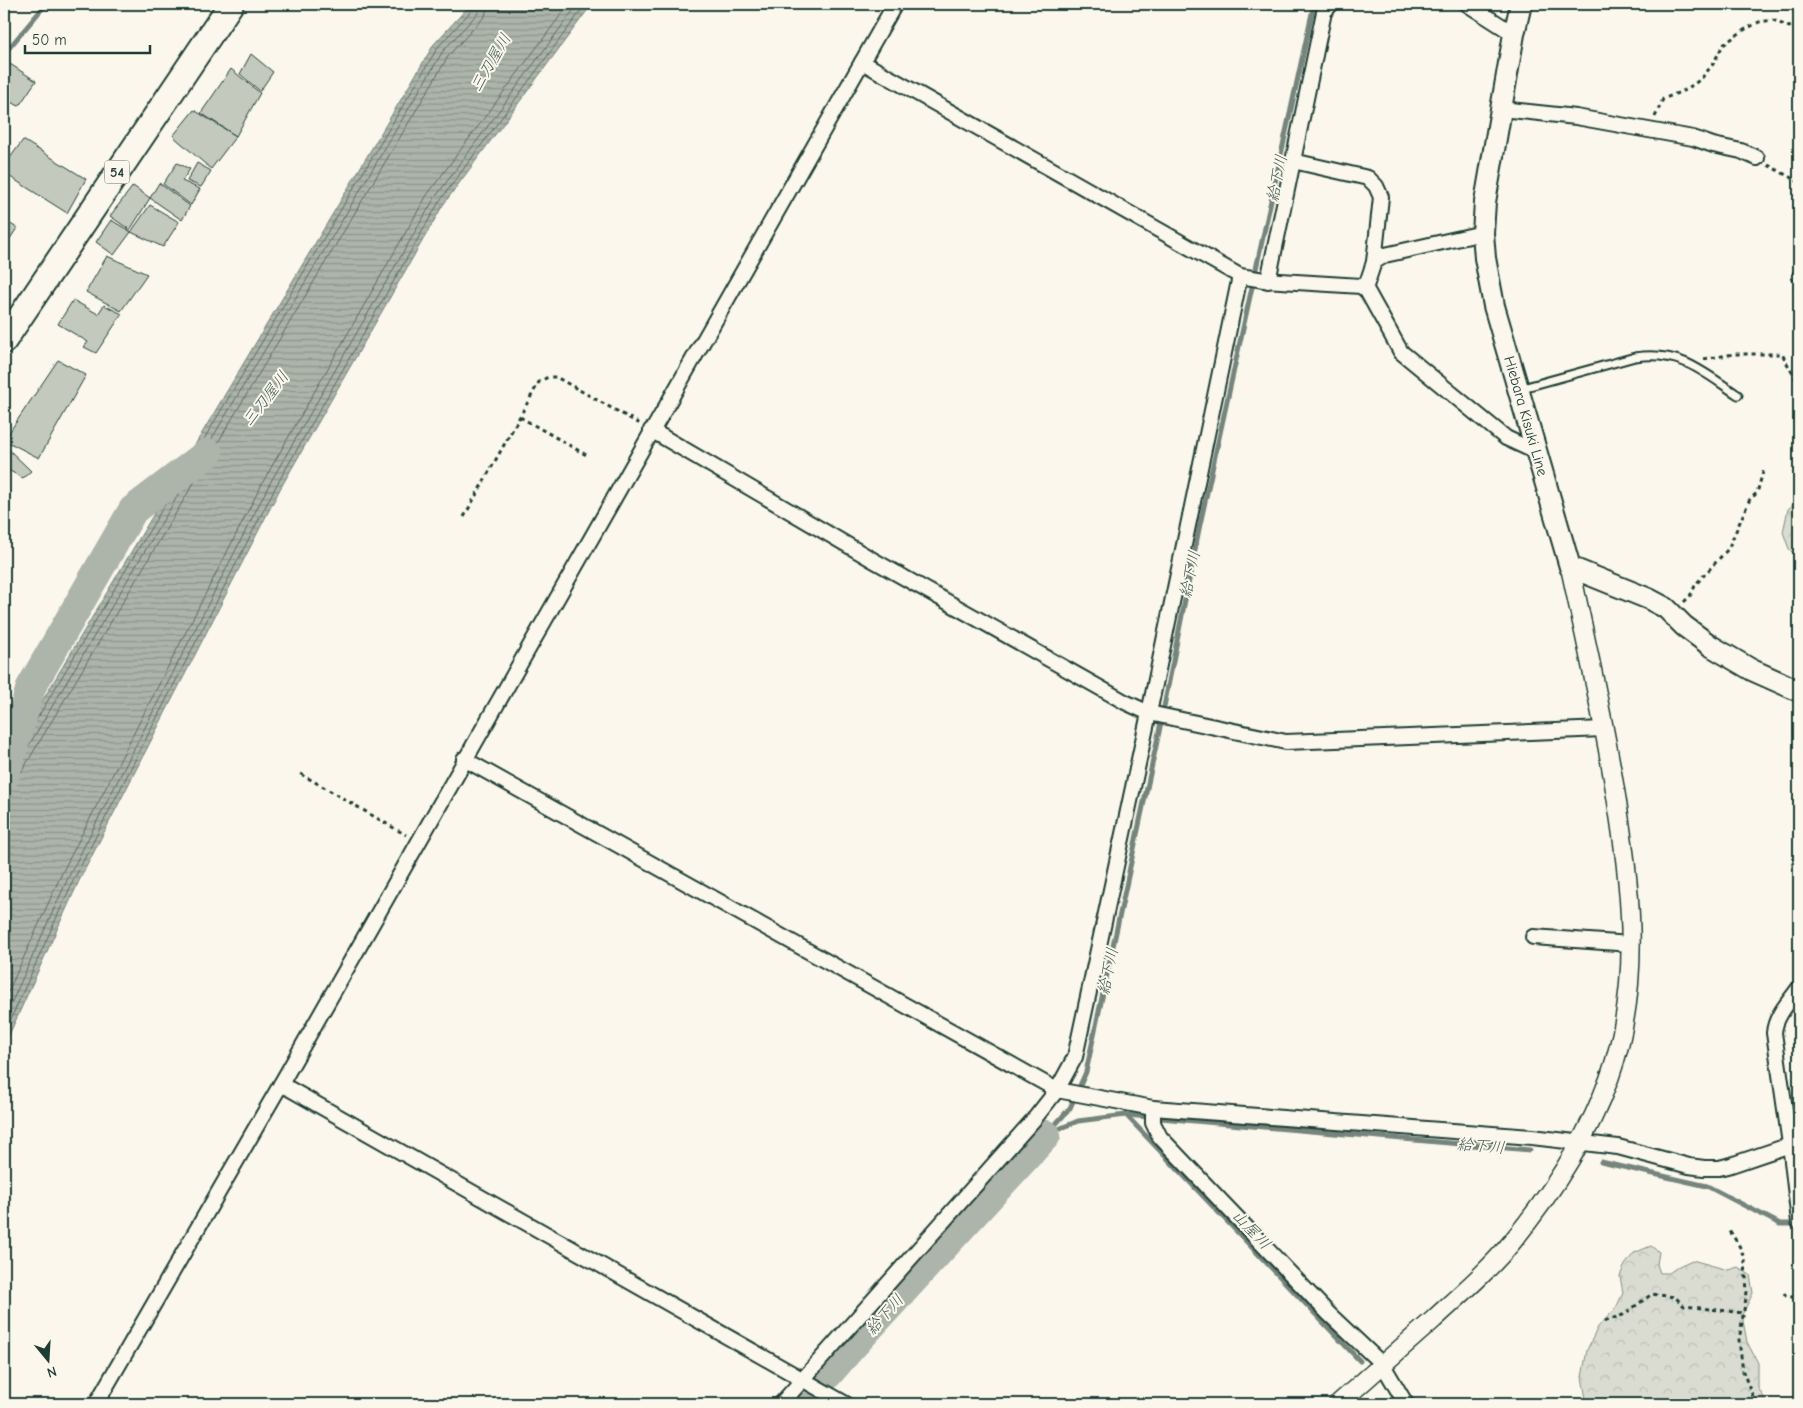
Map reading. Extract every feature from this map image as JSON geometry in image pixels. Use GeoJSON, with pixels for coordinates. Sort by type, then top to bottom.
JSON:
{"type":"FeatureCollection","features":[{"type":"Feature","properties":{"kind":"highway","name":"54"},"geometry":{"type":"LineString","coordinates":[[4,341],[231,4]]}},
{"type":"Feature","properties":{"kind":"main road","name":"Hiebara Kisuki Line"},"geometry":{"type":"LineString","coordinates":[[1521,4],[1514,34],[1485,202],[1483,233],[1489,284],[1570,568]]}},
{"type":"Feature","properties":{"kind":"main road"},"geometry":{"type":"LineString","coordinates":[[1570,568],[1649,599],[1666,608],[1684,626],[1711,646],[1752,670],[1799,692]]}},
{"type":"Feature","properties":{"kind":"street"},"geometry":{"type":"LineString","coordinates":[[96,1404],[895,4]]}},
{"type":"Feature","properties":{"kind":"street"},"geometry":{"type":"LineString","coordinates":[[1266,281],[1324,12],[1331,4]]}},
{"type":"Feature","properties":{"kind":"street"},"geometry":{"type":"LineString","coordinates":[[1467,4],[1514,34]]}},
{"type":"Feature","properties":{"kind":"street"},"geometry":{"type":"LineString","coordinates":[[862,62],[1244,277],[1266,281],[1361,286],[1368,290],[1401,352],[1506,438],[1536,452]]}},
{"type":"Feature","properties":{"kind":"street"},"geometry":{"type":"LineString","coordinates":[[1502,109],[1576,117],[1693,138],[1713,145],[1741,150],[1757,158]]}},
{"type":"Feature","properties":{"kind":"street"},"geometry":{"type":"LineString","coordinates":[[1293,161],[1368,178],[1376,186],[1381,197],[1374,262],[1365,289]]}},
{"type":"Feature","properties":{"kind":"street"},"geometry":{"type":"LineString","coordinates":[[1374,262],[1385,255],[1483,233]]}},
{"type":"Feature","properties":{"kind":"street"},"geometry":{"type":"LineString","coordinates":[[781,1404],[806,1382],[1035,1118],[1061,1091],[1075,1057],[1158,716],[1244,277]]}},
{"type":"Feature","properties":{"kind":"street"},"geometry":{"type":"LineString","coordinates":[[651,430],[881,565],[1125,702],[1158,716],[1286,742],[1604,729]]}},
{"type":"Feature","properties":{"kind":"street"},"geometry":{"type":"LineString","coordinates":[[1338,1404],[1476,1281],[1511,1243],[1548,1196],[1581,1142],[1609,1079],[1616,1054],[1625,1006],[1631,944],[1626,865],[1604,729],[1570,568]]}},
{"type":"Feature","properties":{"kind":"street"},"geometry":{"type":"LineString","coordinates":[[464,759],[1061,1091],[1089,1096],[1153,1115],[1532,1137],[1618,1147],[1689,1166],[1704,1168],[1719,1168],[1731,1165],[1795,1143]]}},
{"type":"Feature","properties":{"kind":"street"},"geometry":{"type":"LineString","coordinates":[[1533,937],[1631,944]]}},
{"type":"Feature","properties":{"kind":"street"},"geometry":{"type":"LineString","coordinates":[[1799,988],[1779,1016],[1774,1034],[1795,1143],[1799,1222]]}},
{"type":"Feature","properties":{"kind":"street"},"geometry":{"type":"LineString","coordinates":[[280,1084],[846,1404]]}},
{"type":"Feature","properties":{"kind":"street"},"geometry":{"type":"LineString","coordinates":[[1153,1115],[1160,1137],[1329,1314],[1383,1365],[1406,1404]]}},
{"type":"Feature","properties":{"kind":"lane"},"geometry":{"type":"LineString","coordinates":[[1518,389],[1635,356],[1661,355],[1688,363],[1738,395]]}},
{"type":"Feature","properties":{"kind":"path"},"geometry":{"type":"LineString","coordinates":[[1648,131],[1663,99],[1685,90],[1701,78],[1713,64],[1724,45],[1760,22],[1773,20],[1789,27],[1799,21]]}},
{"type":"Feature","properties":{"kind":"path"},"geometry":{"type":"LineString","coordinates":[[1757,158],[1799,182]]}},
{"type":"Feature","properties":{"kind":"path"},"geometry":{"type":"LineString","coordinates":[[1799,264],[1791,277],[1799,297]]}},
{"type":"Feature","properties":{"kind":"path"},"geometry":{"type":"LineString","coordinates":[[1688,363],[1734,354],[1777,352],[1784,356],[1799,385]]}},
{"type":"Feature","properties":{"kind":"path"},"geometry":{"type":"LineString","coordinates":[[464,517],[539,382],[544,378],[553,376],[651,430]]}},
{"type":"Feature","properties":{"kind":"path"},"geometry":{"type":"LineString","coordinates":[[520,417],[588,456]]}},
{"type":"Feature","properties":{"kind":"path"},"geometry":{"type":"LineString","coordinates":[[1672,615],[1690,596],[1696,584],[1728,549],[1750,499],[1757,493],[1764,468]]}},
{"type":"Feature","properties":{"kind":"path"},"geometry":{"type":"LineString","coordinates":[[301,774],[417,842]]}},
{"type":"Feature","properties":{"kind":"path"},"geometry":{"type":"LineString","coordinates":[[1730,1232],[1741,1249],[1745,1262],[1747,1292],[1739,1340],[1743,1372],[1754,1399],[1760,1404]]}},
{"type":"Feature","properties":{"kind":"path"},"geometry":{"type":"LineString","coordinates":[[1784,1293],[1786,1296],[1799,1298]]}},
{"type":"Feature","properties":{"kind":"path"},"geometry":{"type":"LineString","coordinates":[[1605,1321],[1623,1315],[1652,1294],[1675,1296],[1684,1306],[1744,1313]]}},
{"type":"Feature","properties":{"kind":"green space"},"geometry":{"type":"Polygon","coordinates":[[[1799,40],[1799,67],[1794,63],[1796,45],[1799,40]]]}},
{"type":"Feature","properties":{"kind":"green space"},"geometry":{"type":"Polygon","coordinates":[[[1799,500],[1799,559],[1789,549],[1783,532],[1788,509],[1799,500]]]}},
{"type":"Feature","properties":{"kind":"green space"},"geometry":{"type":"Polygon","coordinates":[[[1651,1246],[1659,1252],[1657,1264],[1660,1273],[1669,1273],[1692,1260],[1728,1270],[1738,1267],[1750,1275],[1753,1293],[1742,1315],[1747,1342],[1758,1363],[1758,1388],[1768,1404],[1587,1404],[1582,1377],[1587,1350],[1598,1327],[1616,1308],[1623,1293],[1620,1276],[1625,1265],[1634,1253],[1651,1246]]]}},
{"type":"Feature","properties":{"kind":"water"},"geometry":{"type":"Polygon","coordinates":[[[471,4],[592,4],[443,205],[280,489],[79,881],[4,1046],[4,765],[434,44],[471,4]]]}},
{"type":"Feature","properties":{"kind":"building"},"geometry":{"type":"Polygon","coordinates":[[[251,54],[273,72],[260,91],[240,74],[251,54]]]}},
{"type":"Feature","properties":{"kind":"building"},"geometry":{"type":"Polygon","coordinates":[[[7,62],[36,81],[19,106],[4,99],[4,66],[7,62]]]}},
{"type":"Feature","properties":{"kind":"building"},"geometry":{"type":"Polygon","coordinates":[[[231,69],[260,93],[236,136],[201,113],[231,69]]]}},
{"type":"Feature","properties":{"kind":"building"},"geometry":{"type":"Polygon","coordinates":[[[194,110],[236,136],[211,169],[173,136],[194,110]]]}},
{"type":"Feature","properties":{"kind":"building"},"geometry":{"type":"Polygon","coordinates":[[[23,140],[86,179],[67,213],[4,173],[4,166],[23,140]]]}},
{"type":"Feature","properties":{"kind":"building"},"geometry":{"type":"Polygon","coordinates":[[[177,163],[190,169],[182,181],[200,189],[191,205],[163,184],[177,163]]]}},
{"type":"Feature","properties":{"kind":"building"},"geometry":{"type":"Polygon","coordinates":[[[197,163],[211,171],[201,187],[187,181],[197,163]]]}},
{"type":"Feature","properties":{"kind":"building"},"geometry":{"type":"Polygon","coordinates":[[[159,183],[190,206],[182,220],[150,198],[159,183]]]}},
{"type":"Feature","properties":{"kind":"building"},"geometry":{"type":"Polygon","coordinates":[[[133,186],[150,198],[130,230],[110,216],[133,186]]]}},
{"type":"Feature","properties":{"kind":"building"},"geometry":{"type":"Polygon","coordinates":[[[150,205],[179,222],[163,247],[131,232],[150,205]]]}},
{"type":"Feature","properties":{"kind":"building"},"geometry":{"type":"Polygon","coordinates":[[[4,220],[17,228],[4,248],[4,220]]]}},
{"type":"Feature","properties":{"kind":"building"},"geometry":{"type":"Polygon","coordinates":[[[111,220],[131,232],[114,255],[96,242],[111,220]]]}},
{"type":"Feature","properties":{"kind":"building"},"geometry":{"type":"Polygon","coordinates":[[[107,256],[147,274],[121,311],[86,292],[107,256]]]}},
{"type":"Feature","properties":{"kind":"building"},"geometry":{"type":"Polygon","coordinates":[[[73,300],[98,314],[104,305],[122,314],[96,353],[84,347],[88,342],[58,324],[73,300]]]}},
{"type":"Feature","properties":{"kind":"building"},"geometry":{"type":"Polygon","coordinates":[[[58,360],[86,375],[39,458],[4,440],[58,360]]]}},
{"type":"Feature","properties":{"kind":"building"},"geometry":{"type":"Polygon","coordinates":[[[4,445],[31,471],[23,478],[8,470],[4,473],[4,445]]]}},
{"type":"Feature","properties":{"kind":"waterway"},"geometry":{"type":"LineString","coordinates":[[4,54],[46,4]]}},
{"type":"Feature","properties":{"kind":"waterway","name":"給下川"},"geometry":{"type":"LineString","coordinates":[[1046,1135],[1070,1108],[1086,1072],[1159,732],[1199,529],[1314,4]]}},
{"type":"Feature","properties":{"kind":"waterway","name":"三刀屋川"},"geometry":{"type":"LineString","coordinates":[[4,777],[31,687],[133,510],[208,453]]}},
{"type":"Feature","properties":{"kind":"waterway","name":"山屋川"},"geometry":{"type":"LineString","coordinates":[[1126,1115],[1360,1361]]}},
{"type":"Feature","properties":{"kind":"waterway","name":"給下川"},"geometry":{"type":"LineString","coordinates":[[1049,1133],[1078,1121],[1126,1115],[1530,1150]]}},
{"type":"Feature","properties":{"kind":"waterway","name":"給下川"},"geometry":{"type":"LineString","coordinates":[[802,1404],[854,1344],[1046,1135]]}},
{"type":"Feature","properties":{"kind":"waterway","name":"給下川"},"geometry":{"type":"LineString","coordinates":[[1601,1162],[1707,1186],[1780,1224],[1799,1224]]}},
{"type":"Feature","properties":{"kind":"waterway"},"geometry":{"type":"LineString","coordinates":[[809,1396],[818,1404]]}}]}
